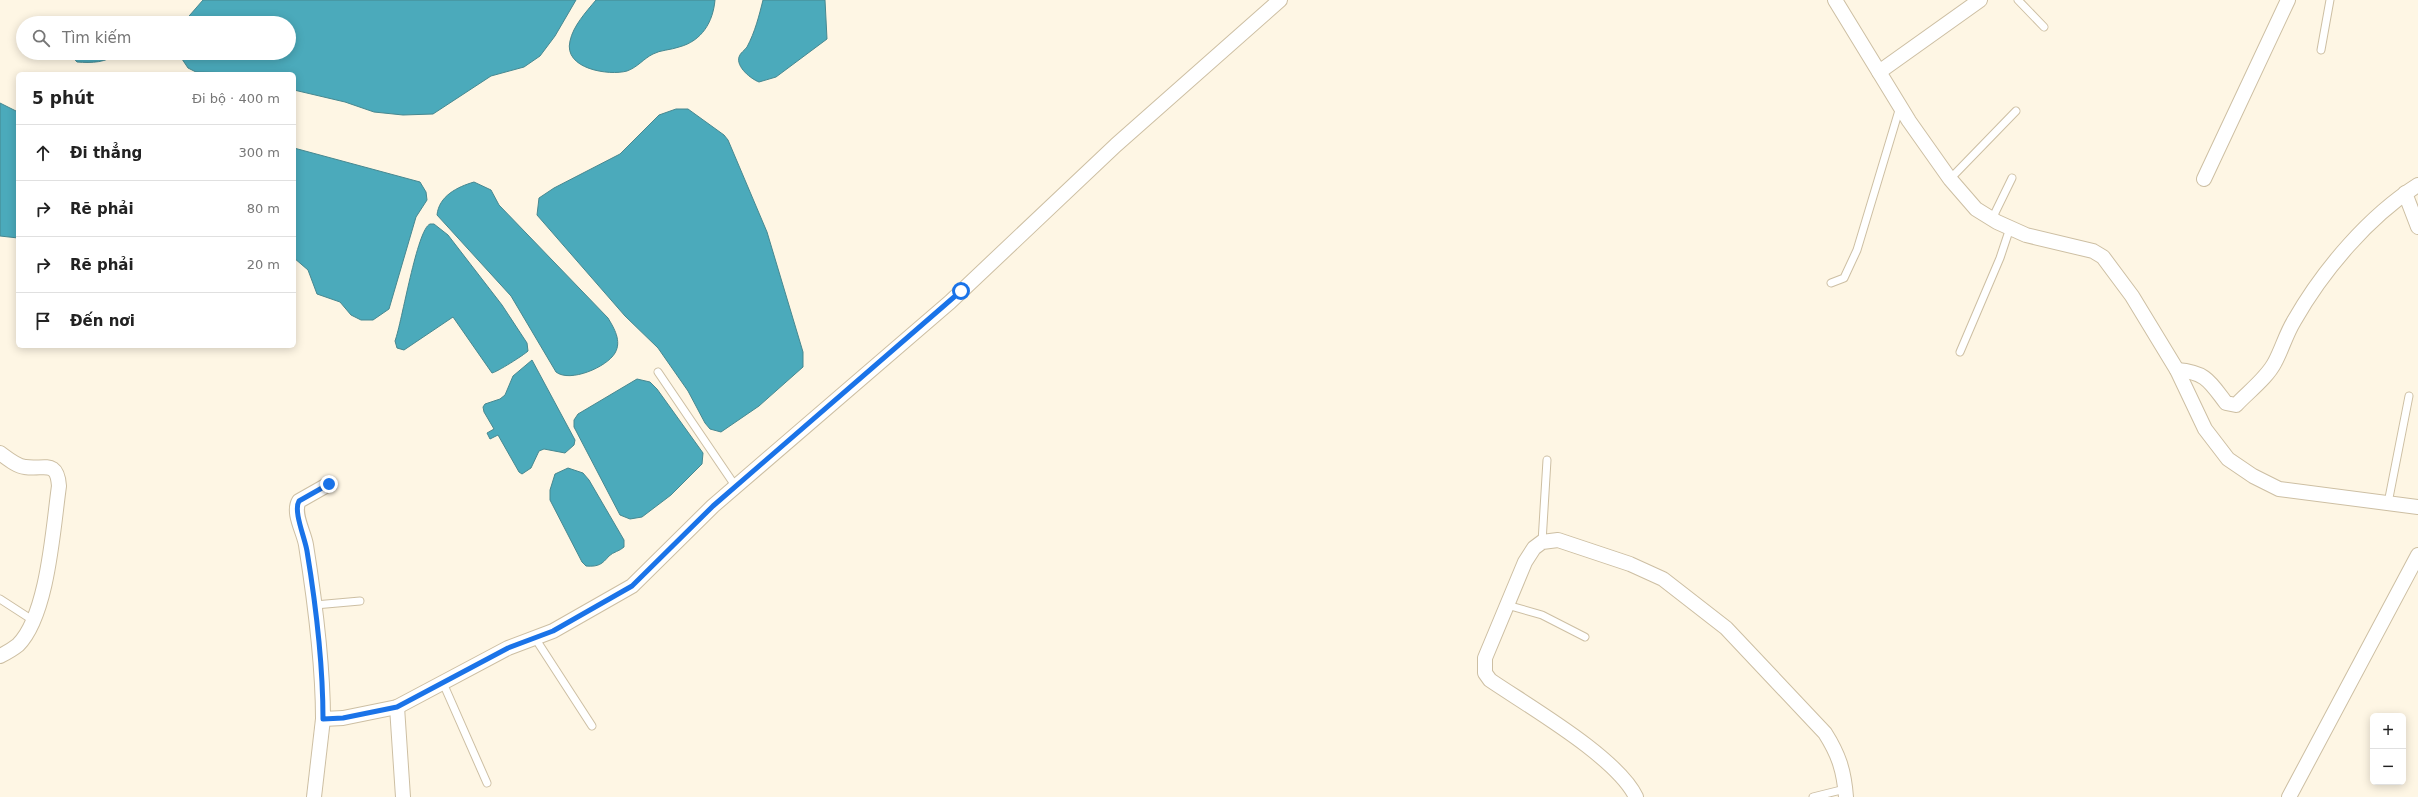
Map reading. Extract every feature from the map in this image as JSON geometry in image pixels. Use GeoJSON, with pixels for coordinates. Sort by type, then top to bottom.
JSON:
{"type":"FeatureCollection","features":[{"type":"Feature","properties":{"kind":"street"},"geometry":{"type":"LineString","coordinates":[[323,719],[343,718],[397,707],[508,648],[553,631],[632,586],[736,487],[950,302],[1116,145],[1280,0]]}},
{"type":"Feature","properties":{"kind":"street"},"geometry":{"type":"LineString","coordinates":[[1835,0],[1900,107],[1950,179],[1976,209],[1992,219],[2026,235],[2093,251],[2103,257],[2132,296],[2177,370],[2205,429],[2228,459],[2253,476],[2279,489],[2418,507]]}},
{"type":"Feature","properties":{"kind":"street"},"geometry":{"type":"LineString","coordinates":[[1879,72],[1980,0]]}},
{"type":"Feature","properties":{"kind":"street"},"geometry":{"type":"LineString","coordinates":[[2204,179],[2288,0]]}},
{"type":"Feature","properties":{"kind":"street"},"geometry":{"type":"LineString","coordinates":[[2177,370],[2198,373],[2206,378],[2226,404],[2236,405],[2275,364],[2293,322],[2324,277],[2361,231],[2405,193],[2418,185]]}},
{"type":"Feature","properties":{"kind":"street"},"geometry":{"type":"LineString","coordinates":[[2405,193],[2418,226]]}},
{"type":"Feature","properties":{"kind":"street"},"geometry":{"type":"LineString","coordinates":[[0,453],[24,467],[47,467],[54,470],[58,475],[54,524],[41,602],[35,621],[18,645],[0,656]]}},
{"type":"Feature","properties":{"kind":"street"},"geometry":{"type":"LineString","coordinates":[[314,797],[323,719],[315,605],[304,533],[297,515],[296,506],[299,501],[329,484]]}},
{"type":"Feature","properties":{"kind":"street"},"geometry":{"type":"LineString","coordinates":[[1636,797],[1626,781],[1599,756],[1490,680],[1485,673],[1485,658],[1525,562],[1534,548],[1542,542],[1558,540],[1630,564],[1663,579],[1726,628],[1825,733],[1837,752],[1846,793]]}},
{"type":"Feature","properties":{"kind":"street"},"geometry":{"type":"LineString","coordinates":[[2289,797],[2418,556]]}},
{"type":"Feature","properties":{"kind":"street"},"geometry":{"type":"LineString","coordinates":[[397,707],[403,797]]}},
{"type":"Feature","properties":{"kind":"lane"},"geometry":{"type":"LineString","coordinates":[[2018,0],[2044,27]]}},
{"type":"Feature","properties":{"kind":"lane"},"geometry":{"type":"LineString","coordinates":[[2321,50],[2330,0]]}},
{"type":"Feature","properties":{"kind":"lane"},"geometry":{"type":"LineString","coordinates":[[1831,283],[1844,278],[1857,250],[1900,107]]}},
{"type":"Feature","properties":{"kind":"lane"},"geometry":{"type":"LineString","coordinates":[[1950,179],[2016,111]]}},
{"type":"Feature","properties":{"kind":"lane"},"geometry":{"type":"LineString","coordinates":[[1992,219],[2012,178]]}},
{"type":"Feature","properties":{"kind":"lane"},"geometry":{"type":"LineString","coordinates":[[1960,352],[2000,258],[2010,228]]}},
{"type":"Feature","properties":{"kind":"lane"},"geometry":{"type":"LineString","coordinates":[[658,372],[736,487]]}},
{"type":"Feature","properties":{"kind":"lane"},"geometry":{"type":"LineString","coordinates":[[2388,503],[2409,396]]}},
{"type":"Feature","properties":{"kind":"lane"},"geometry":{"type":"LineString","coordinates":[[1542,542],[1547,460]]}},
{"type":"Feature","properties":{"kind":"lane"},"geometry":{"type":"LineString","coordinates":[[0,599],[35,621]]}},
{"type":"Feature","properties":{"kind":"lane"},"geometry":{"type":"LineString","coordinates":[[315,605],[360,601]]}},
{"type":"Feature","properties":{"kind":"lane"},"geometry":{"type":"LineString","coordinates":[[1508,605],[1542,614],[1585,637]]}},
{"type":"Feature","properties":{"kind":"lane"},"geometry":{"type":"LineString","coordinates":[[535,638],[592,726]]}},
{"type":"Feature","properties":{"kind":"lane"},"geometry":{"type":"LineString","coordinates":[[442,683],[487,783]]}},
{"type":"Feature","properties":{"kind":"lane"},"geometry":{"type":"LineString","coordinates":[[1813,797],[1846,793]]}},
{"type":"Feature","properties":{"kind":"water"},"geometry":{"type":"Polygon","coordinates":[[[203,0],[576,0],[555,36],[540,56],[524,67],[491,76],[433,114],[403,115],[374,112],[345,102],[296,90],[296,72],[196,72],[188,68],[183,60],[296,60],[296,16],[189,16],[203,0]]]}},
{"type":"Feature","properties":{"kind":"water"},"geometry":{"type":"Polygon","coordinates":[[[596,0],[715,0],[709,23],[705,30],[694,40],[679,47],[649,56],[627,71],[610,72],[599,71],[580,64],[573,58],[570,51],[570,41],[574,30],[580,19],[596,0]]]}},
{"type":"Feature","properties":{"kind":"water"},"geometry":{"type":"Polygon","coordinates":[[[763,0],[825,0],[827,39],[776,77],[759,82],[742,69],[739,57],[747,47],[752,36],[763,0]]]}},
{"type":"Feature","properties":{"kind":"water"},"geometry":{"type":"Polygon","coordinates":[[[75,60],[106,60],[99,62],[77,62],[75,60]]]}},
{"type":"Feature","properties":{"kind":"water"},"geometry":{"type":"Polygon","coordinates":[[[0,103],[16,111],[16,238],[0,236],[0,103]]]}},
{"type":"Feature","properties":{"kind":"water"},"geometry":{"type":"Polygon","coordinates":[[[676,109],[688,109],[724,135],[728,140],[767,232],[803,352],[803,367],[759,406],[721,432],[710,429],[705,423],[688,391],[658,348],[625,316],[537,215],[539,198],[554,188],[620,154],[659,115],[676,109]]]}},
{"type":"Feature","properties":{"kind":"water"},"geometry":{"type":"Polygon","coordinates":[[[296,149],[420,182],[426,192],[427,200],[416,217],[389,309],[373,320],[361,320],[351,315],[340,302],[317,294],[308,270],[296,260],[296,149]]]}},
{"type":"Feature","properties":{"kind":"water"},"geometry":{"type":"Polygon","coordinates":[[[474,182],[491,190],[499,205],[608,318],[613,326],[618,344],[615,353],[611,358],[597,368],[579,375],[562,375],[556,372],[511,296],[437,215],[438,208],[450,193],[474,182]]]}},
{"type":"Feature","properties":{"kind":"water"},"geometry":{"type":"Polygon","coordinates":[[[430,224],[434,224],[448,235],[502,305],[527,343],[528,351],[495,372],[492,373],[453,317],[404,350],[397,348],[395,341],[415,258],[425,230],[430,224]]]}},
{"type":"Feature","properties":{"kind":"water"},"geometry":{"type":"Polygon","coordinates":[[[532,360],[575,440],[574,445],[565,453],[544,449],[539,451],[531,468],[522,474],[519,472],[498,435],[490,439],[487,433],[494,429],[484,412],[483,407],[485,404],[500,399],[505,395],[513,376],[532,360]]]}},
{"type":"Feature","properties":{"kind":"water"},"geometry":{"type":"Polygon","coordinates":[[[637,379],[650,382],[657,389],[703,453],[702,464],[671,495],[642,517],[630,519],[620,515],[574,427],[574,420],[578,414],[637,379]]]}},
{"type":"Feature","properties":{"kind":"water"},"geometry":{"type":"Polygon","coordinates":[[[568,468],[583,473],[589,480],[624,540],[624,547],[621,550],[611,555],[602,563],[594,566],[586,566],[582,562],[550,500],[550,490],[555,474],[568,468]]]}},
{"type":"Feature","properties":{"kind":"route"},"geometry":{"type":"LineString","coordinates":[[329,484],[299,501],[296,506],[297,515],[304,533],[313,590],[323,719],[343,718],[397,707],[508,648],[553,631],[632,586],[713,506],[961,291]]}}]}
